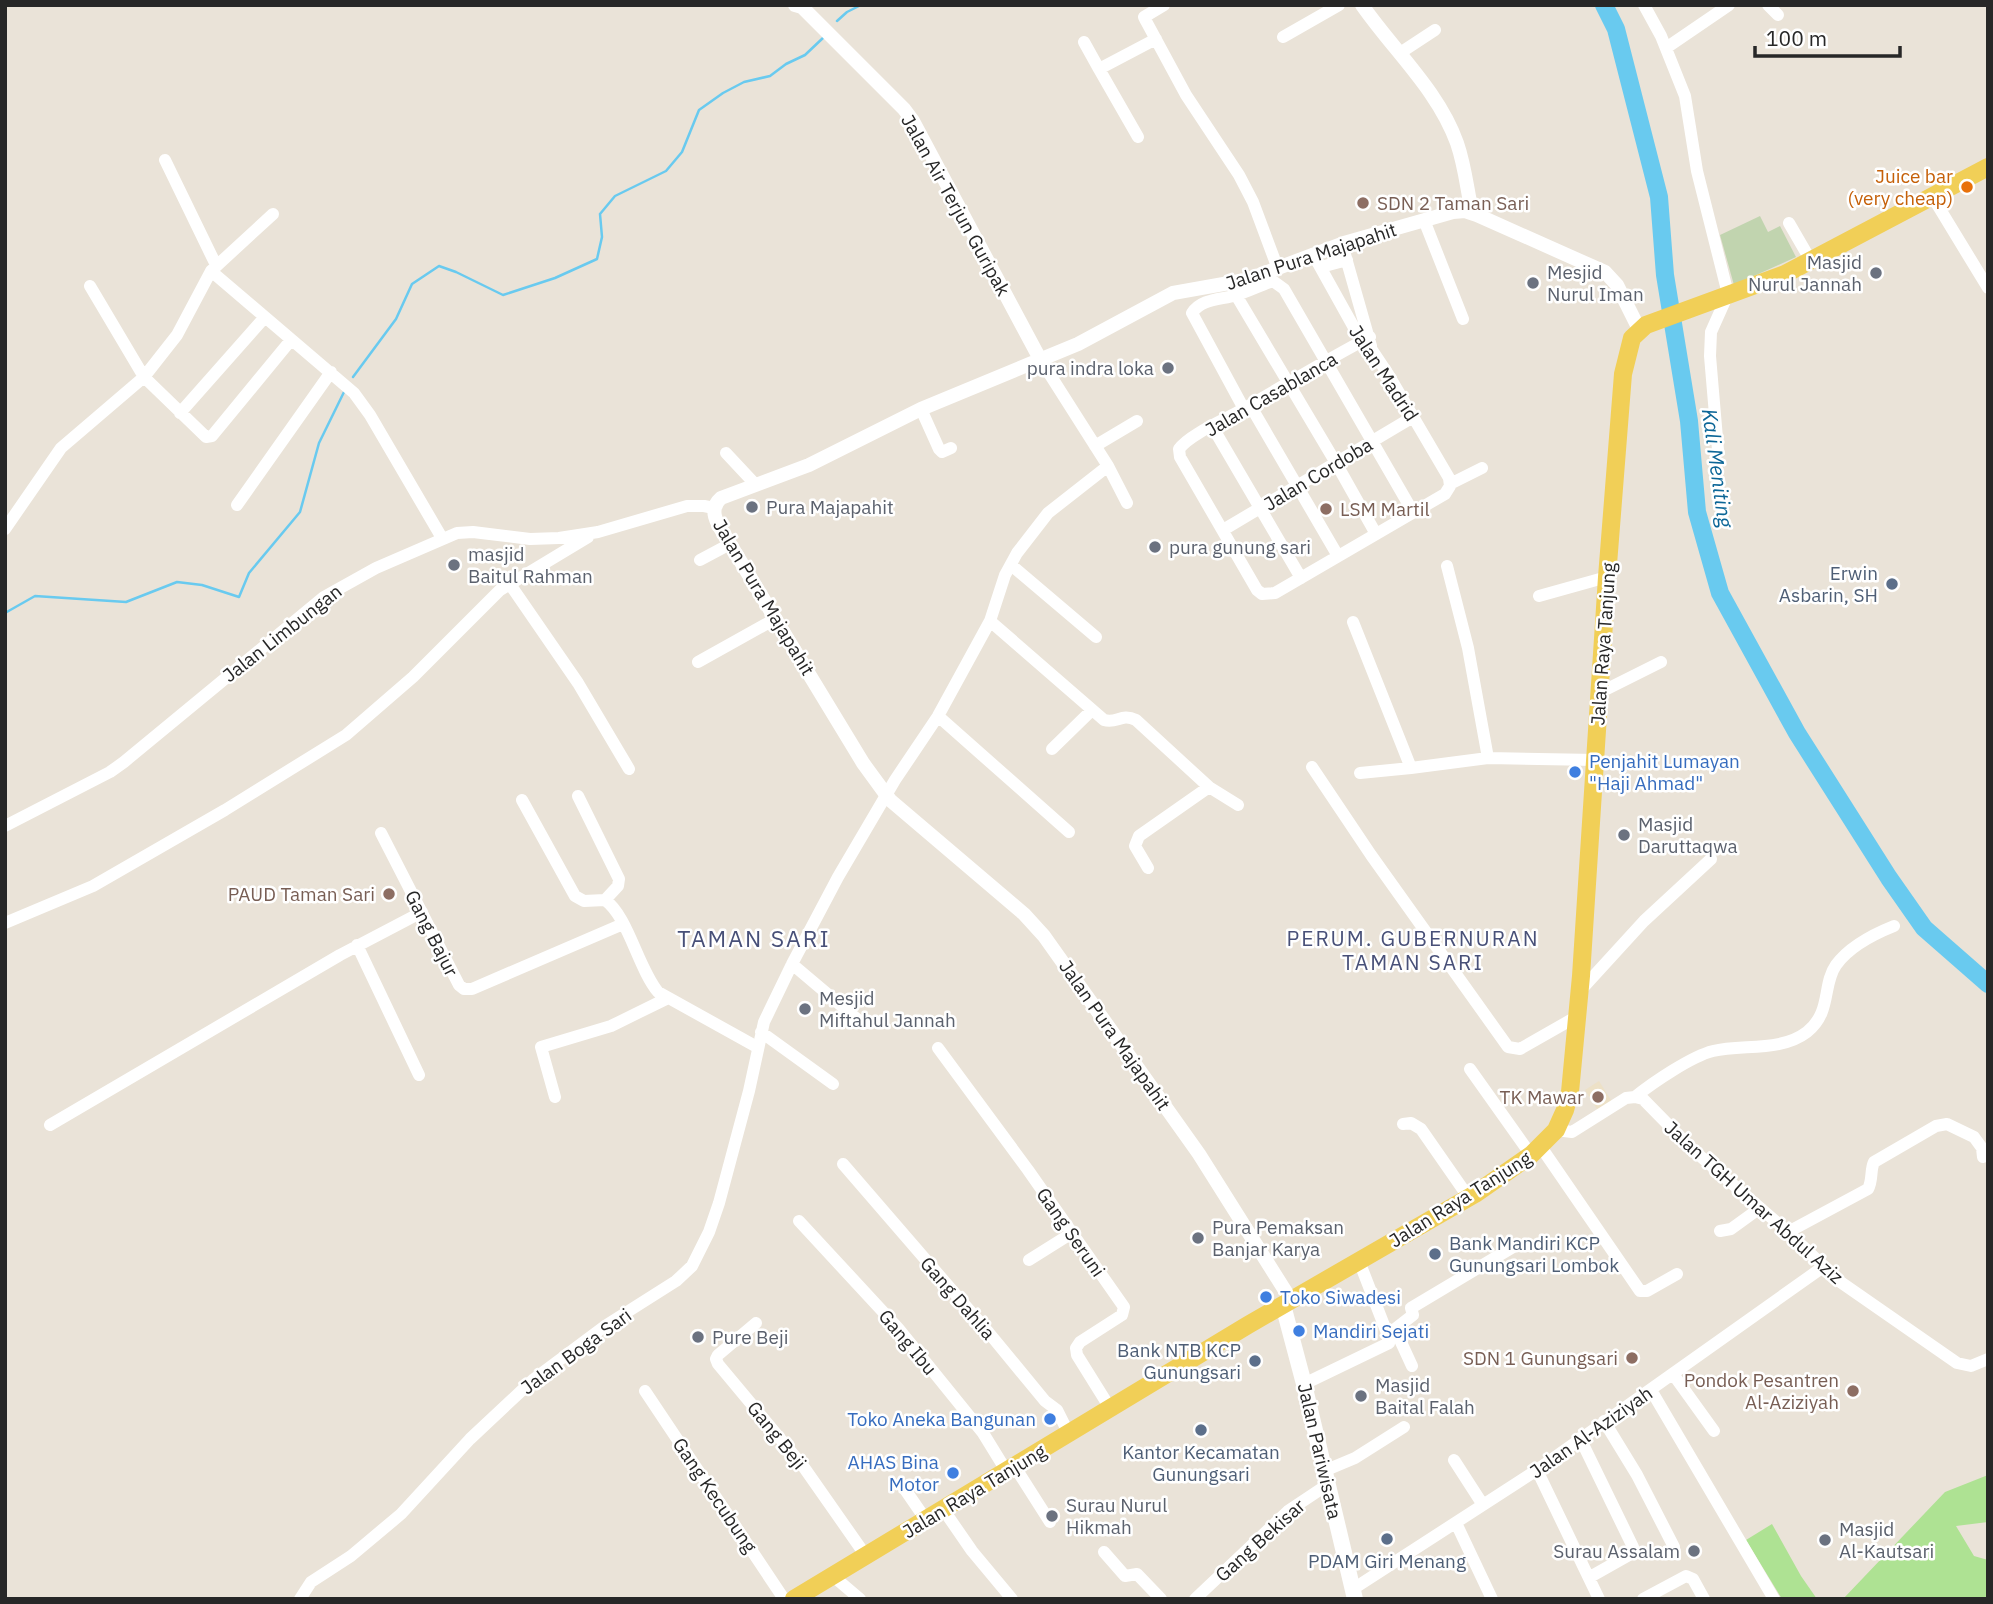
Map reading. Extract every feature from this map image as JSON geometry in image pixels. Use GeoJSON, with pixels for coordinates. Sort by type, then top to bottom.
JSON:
{"type":"FeatureCollection","features":[{"type":"Feature","properties":{"kind":"main road"},"geometry":{"type":"LineString","coordinates":[[1639,329],[1694,306],[1785,274],[1988,167]]}},
{"type":"Feature","properties":{"kind":"main road","name":"Jalan Raya Tanjung"},"geometry":{"type":"LineString","coordinates":[[794,1599],[1287,1302],[1469,1198],[1536,1151],[1556,1130],[1570,1092],[1579,991],[1623,374],[1629,345],[1639,329]]}},
{"type":"Feature","properties":{"kind":"main road","name":"Jalan Pariwisata"},"geometry":{"type":"LineString","coordinates":[[1287,1302],[1354,1594]]}},
{"type":"Feature","properties":{"kind":"street","name":"Jalan Air Terjun Guripak"},"geometry":{"type":"LineString","coordinates":[[795,5],[802,6],[913,121],[1040,359]]}},
{"type":"Feature","properties":{"kind":"street"},"geometry":{"type":"LineString","coordinates":[[1138,5],[1186,95],[1247,188],[1278,268]]}},
{"type":"Feature","properties":{"kind":"street"},"geometry":{"type":"LineString","coordinates":[[1144,17],[1164,5]]}},
{"type":"Feature","properties":{"kind":"street"},"geometry":{"type":"LineString","coordinates":[[1283,37],[1339,5]]}},
{"type":"Feature","properties":{"kind":"street"},"geometry":{"type":"LineString","coordinates":[[1362,5],[1435,99],[1452,129],[1464,167],[1472,212],[1605,272],[1617,285],[1639,329]]}},
{"type":"Feature","properties":{"kind":"street"},"geometry":{"type":"LineString","coordinates":[[1644,5],[1685,96],[1696,172],[1728,294],[1711,332],[1710,356],[1718,450]]}},
{"type":"Feature","properties":{"kind":"street"},"geometry":{"type":"LineString","coordinates":[[1665,48],[1728,5]]}},
{"type":"Feature","properties":{"kind":"street"},"geometry":{"type":"LineString","coordinates":[[1400,53],[1435,30]]}},
{"type":"Feature","properties":{"kind":"street"},"geometry":{"type":"LineString","coordinates":[[1099,69],[1156,39]]}},
{"type":"Feature","properties":{"kind":"street"},"geometry":{"type":"LineString","coordinates":[[1084,42],[1138,137]]}},
{"type":"Feature","properties":{"kind":"street"},"geometry":{"type":"LineString","coordinates":[[165,160],[214,268],[265,317],[354,393],[370,415],[442,538]]}},
{"type":"Feature","properties":{"kind":"street"},"geometry":{"type":"LineString","coordinates":[[1932,196],[1988,288]]}},
{"type":"Feature","properties":{"kind":"street","name":"Jalan Pura Majapahit"},"geometry":{"type":"LineString","coordinates":[[1287,1302],[1199,1154],[1044,936],[1024,914],[886,796],[863,763],[730,544],[716,519],[714,508],[721,498],[809,465],[921,409],[1078,344],[1173,293],[1230,284],[1278,268],[1317,261],[1342,244],[1453,212],[1472,212]]}},
{"type":"Feature","properties":{"kind":"street"},"geometry":{"type":"LineString","coordinates":[[5,529],[61,448],[144,377],[177,335],[214,268],[273,214]]}},
{"type":"Feature","properties":{"kind":"street"},"geometry":{"type":"LineString","coordinates":[[1424,220],[1463,319]]}},
{"type":"Feature","properties":{"kind":"street"},"geometry":{"type":"LineString","coordinates":[[1790,223],[1811,261]]}},
{"type":"Feature","properties":{"kind":"street"},"geometry":{"type":"LineString","coordinates":[[1342,244],[1368,343]]}},
{"type":"Feature","properties":{"kind":"street"},"geometry":{"type":"LineString","coordinates":[[1317,261],[1347,260]]}},
{"type":"Feature","properties":{"kind":"street","name":"Jalan Madrid"},"geometry":{"type":"LineString","coordinates":[[1317,261],[1413,417],[1449,488]]}},
{"type":"Feature","properties":{"kind":"street"},"geometry":{"type":"LineString","coordinates":[[1338,556],[1295,481],[1193,318],[1193,311],[1203,304],[1273,281],[1282,285],[1413,512]]}},
{"type":"Feature","properties":{"kind":"street"},"geometry":{"type":"LineString","coordinates":[[90,286],[144,377],[201,434],[208,437],[212,436],[291,340]]}},
{"type":"Feature","properties":{"kind":"street"},"geometry":{"type":"LineString","coordinates":[[1236,295],[1376,534]]}},
{"type":"Feature","properties":{"kind":"street"},"geometry":{"type":"LineString","coordinates":[[180,413],[265,317]]}},
{"type":"Feature","properties":{"kind":"street","name":"Jalan Casablanca"},"geometry":{"type":"LineString","coordinates":[[1223,530],[1179,456],[1181,446],[1289,384],[1325,359],[1368,343]]}},
{"type":"Feature","properties":{"kind":"street"},"geometry":{"type":"LineString","coordinates":[[1040,359],[1108,466],[1127,503]]}},
{"type":"Feature","properties":{"kind":"street"},"geometry":{"type":"LineString","coordinates":[[237,505],[331,372]]}},
{"type":"Feature","properties":{"kind":"street"},"geometry":{"type":"LineString","coordinates":[[921,409],[939,449],[944,451],[951,448]]}},
{"type":"Feature","properties":{"kind":"street","name":"Jalan Cordoba"},"geometry":{"type":"LineString","coordinates":[[1223,530],[1260,508],[1295,481],[1336,463],[1413,417]]}},
{"type":"Feature","properties":{"kind":"street"},"geometry":{"type":"LineString","coordinates":[[1095,446],[1137,421]]}},
{"type":"Feature","properties":{"kind":"street"},"geometry":{"type":"LineString","coordinates":[[1212,426],[1301,578]]}},
{"type":"Feature","properties":{"kind":"street"},"geometry":{"type":"LineString","coordinates":[[726,453],[755,484]]}},
{"type":"Feature","properties":{"kind":"street","name":"Jalan Boga Sari"},"geometry":{"type":"LineString","coordinates":[[300,1599],[311,1582],[351,1556],[393,1522],[470,1439],[534,1379],[581,1343],[687,1272],[703,1246],[716,1210],[768,1010],[792,964],[886,796],[938,716],[990,621],[1010,565],[1048,513],[1108,466]]}},
{"type":"Feature","properties":{"kind":"street"},"geometry":{"type":"LineString","coordinates":[[1223,530],[1257,590],[1271,595],[1413,512],[1482,468]]}},
{"type":"Feature","properties":{"kind":"street","name":"Jalan Limbungan"},"geometry":{"type":"LineString","coordinates":[[5,826],[110,772],[124,762],[324,597],[358,576],[442,538],[465,532],[530,539],[559,538],[598,532],[687,506],[714,508]]}},
{"type":"Feature","properties":{"kind":"street"},"geometry":{"type":"LineString","coordinates":[[5,923],[93,886],[225,810],[346,735],[395,693],[483,604],[509,583],[598,532]]}},
{"type":"Feature","properties":{"kind":"street"},"geometry":{"type":"LineString","coordinates":[[700,560],[730,544]]}},
{"type":"Feature","properties":{"kind":"street"},"geometry":{"type":"LineString","coordinates":[[1010,565],[1096,637]]}},
{"type":"Feature","properties":{"kind":"street"},"geometry":{"type":"LineString","coordinates":[[1447,566],[1468,648],[1488,758]]}},
{"type":"Feature","properties":{"kind":"street"},"geometry":{"type":"LineString","coordinates":[[1539,596],[1607,577]]}},
{"type":"Feature","properties":{"kind":"street"},"geometry":{"type":"LineString","coordinates":[[509,583],[578,682],[629,769]]}},
{"type":"Feature","properties":{"kind":"street"},"geometry":{"type":"LineString","coordinates":[[698,662],[775,619]]}},
{"type":"Feature","properties":{"kind":"street"},"geometry":{"type":"LineString","coordinates":[[990,621],[1108,722],[1122,717],[1136,720],[1209,787],[1238,805]]}},
{"type":"Feature","properties":{"kind":"street"},"geometry":{"type":"LineString","coordinates":[[1353,622],[1410,768]]}},
{"type":"Feature","properties":{"kind":"street"},"geometry":{"type":"LineString","coordinates":[[1601,692],[1661,662]]}},
{"type":"Feature","properties":{"kind":"street"},"geometry":{"type":"LineString","coordinates":[[1052,749],[1092,710]]}},
{"type":"Feature","properties":{"kind":"street"},"geometry":{"type":"LineString","coordinates":[[938,716],[1069,832]]}},
{"type":"Feature","properties":{"kind":"street"},"geometry":{"type":"LineString","coordinates":[[1360,773],[1488,758],[1596,760]]}},
{"type":"Feature","properties":{"kind":"street"},"geometry":{"type":"LineString","coordinates":[[1312,767],[1371,855],[1508,1047],[1520,1049],[1576,1017]]}},
{"type":"Feature","properties":{"kind":"street"},"geometry":{"type":"LineString","coordinates":[[1148,868],[1135,846],[1139,836],[1209,787]]}},
{"type":"Feature","properties":{"kind":"street"},"geometry":{"type":"LineString","coordinates":[[578,796],[619,878],[618,886],[605,900]]}},
{"type":"Feature","properties":{"kind":"street"},"geometry":{"type":"LineString","coordinates":[[522,800],[575,896],[582,900],[605,900],[611,904],[649,981],[658,992],[666,999],[757,1047]]}},
{"type":"Feature","properties":{"kind":"street","name":"Gang Bajur"},"geometry":{"type":"LineString","coordinates":[[381,833],[459,985],[469,990],[623,924]]}},
{"type":"Feature","properties":{"kind":"street"},"geometry":{"type":"LineString","coordinates":[[1579,991],[1644,921],[1711,859]]}},
{"type":"Feature","properties":{"kind":"street"},"geometry":{"type":"LineString","coordinates":[[50,1125],[357,945],[422,912]]}},
{"type":"Feature","properties":{"kind":"street"},"geometry":{"type":"LineString","coordinates":[[1556,1130],[1573,1131],[1710,1052],[1787,1042],[1806,1033],[1818,1021],[1836,965],[1863,942],[1894,926]]}},
{"type":"Feature","properties":{"kind":"street"},"geometry":{"type":"LineString","coordinates":[[357,945],[419,1075]]}},
{"type":"Feature","properties":{"kind":"street"},"geometry":{"type":"LineString","coordinates":[[792,964],[863,1024]]}},
{"type":"Feature","properties":{"kind":"street"},"geometry":{"type":"LineString","coordinates":[[555,1097],[541,1047],[611,1026],[666,999]]}},
{"type":"Feature","properties":{"kind":"street"},"geometry":{"type":"LineString","coordinates":[[761,1032],[833,1084]]}},
{"type":"Feature","properties":{"kind":"street","name":"Gang Seruni"},"geometry":{"type":"LineString","coordinates":[[937,1048],[1124,1308],[1122,1315],[1080,1342],[1076,1349],[1110,1408]]}},
{"type":"Feature","properties":{"kind":"street"},"geometry":{"type":"LineString","coordinates":[[1470,1069],[1536,1151],[1640,1291],[1646,1292],[1677,1274]]}},
{"type":"Feature","properties":{"kind":"street","name":"Jalan TGH Umar Abdul Aziz"},"geometry":{"type":"LineString","coordinates":[[1634,1097],[1646,1101],[1692,1149],[1788,1232],[1839,1282],[1957,1363],[1971,1366],[1988,1360]]}},
{"type":"Feature","properties":{"kind":"street"},"geometry":{"type":"LineString","coordinates":[[1403,1124],[1414,1124],[1423,1131],[1469,1198]]}},
{"type":"Feature","properties":{"kind":"street"},"geometry":{"type":"LineString","coordinates":[[1788,1232],[1868,1189],[1872,1182],[1874,1162],[1936,1126],[1953,1125],[1974,1137],[1982,1149],[1983,1157]]}},
{"type":"Feature","properties":{"kind":"street","name":"Gang Dahlia"},"geometry":{"type":"LineString","coordinates":[[843,1164],[989,1332],[1045,1401],[1057,1409],[1069,1434]]}},
{"type":"Feature","properties":{"kind":"street"},"geometry":{"type":"LineString","coordinates":[[1720,1231],[1731,1229],[1760,1208]]}},
{"type":"Feature","properties":{"kind":"street","name":"Gang Ibu"},"geometry":{"type":"LineString","coordinates":[[799,1221],[898,1328],[983,1433],[1050,1522]]}},
{"type":"Feature","properties":{"kind":"street"},"geometry":{"type":"LineString","coordinates":[[1029,1260],[1072,1234]]}},
{"type":"Feature","properties":{"kind":"street"},"geometry":{"type":"LineString","coordinates":[[1304,1384],[1389,1343],[1391,1331],[1413,1315],[1411,1308],[1513,1248]]}},
{"type":"Feature","properties":{"kind":"street"},"geometry":{"type":"LineString","coordinates":[[1359,1261],[1391,1331],[1412,1366]]}},
{"type":"Feature","properties":{"kind":"street","name":"Jalan Al-Aziziyah"},"geometry":{"type":"LineString","coordinates":[[1354,1594],[1537,1470],[1823,1267]]}},
{"type":"Feature","properties":{"kind":"street","name":"Gang Beji"},"geometry":{"type":"LineString","coordinates":[[756,1323],[718,1355],[718,1364],[803,1466],[866,1556]]}},
{"type":"Feature","properties":{"kind":"street"},"geometry":{"type":"LineString","coordinates":[[1673,1374],[1714,1431]]}},
{"type":"Feature","properties":{"kind":"street"},"geometry":{"type":"LineString","coordinates":[[1651,1390],[1774,1599]]}},
{"type":"Feature","properties":{"kind":"street","name":"Gang Kecubung"},"geometry":{"type":"LineString","coordinates":[[645,1391],[783,1599]]}},
{"type":"Feature","properties":{"kind":"street"},"geometry":{"type":"LineString","coordinates":[[1604,1421],[1637,1475],[1674,1547]]}},
{"type":"Feature","properties":{"kind":"street","name":"Gang Bekisar"},"geometry":{"type":"LineString","coordinates":[[1195,1599],[1326,1478],[1404,1427]]}},
{"type":"Feature","properties":{"kind":"street"},"geometry":{"type":"LineString","coordinates":[[1580,1438],[1633,1547],[1629,1555],[1590,1577]]}},
{"type":"Feature","properties":{"kind":"street"},"geometry":{"type":"LineString","coordinates":[[1454,1460],[1483,1505]]}},
{"type":"Feature","properties":{"kind":"street"},"geometry":{"type":"LineString","coordinates":[[1537,1470],[1599,1599]]}},
{"type":"Feature","properties":{"kind":"street"},"geometry":{"type":"LineString","coordinates":[[904,1488],[926,1520]]}},
{"type":"Feature","properties":{"kind":"street"},"geometry":{"type":"LineString","coordinates":[[943,1509],[972,1551],[1012,1599]]}},
{"type":"Feature","properties":{"kind":"street"},"geometry":{"type":"LineString","coordinates":[[1456,1523],[1492,1599]]}},
{"type":"Feature","properties":{"kind":"street"},"geometry":{"type":"LineString","coordinates":[[1104,1552],[1125,1576],[1137,1574],[1161,1599]]}},
{"type":"Feature","properties":{"kind":"street"},"geometry":{"type":"LineString","coordinates":[[833,1576],[860,1599]]}},
{"type":"Feature","properties":{"kind":"street"},"geometry":{"type":"LineString","coordinates":[[1643,1599],[1685,1576],[1694,1580],[1704,1599]]}},
{"type":"Feature","properties":{"kind":"shaded area"},"geometry":{"type":"Polygon","coordinates":[[[1599,1081],[1614,1105],[1600,1114],[1585,1090],[1599,1081]]]}},
{"type":"Feature","properties":{"kind":"green space"},"geometry":{"type":"Polygon","coordinates":[[[1760,216],[1768,232],[1780,226],[1796,257],[1734,285],[1720,235],[1760,216]]]}},
{"type":"Feature","properties":{"kind":"green space"},"geometry":{"type":"Polygon","coordinates":[[[1988,1475],[1988,1522],[1956,1526],[1974,1556],[1988,1560],[1988,1599],[1843,1599],[1945,1492],[1988,1475]]]}},
{"type":"Feature","properties":{"kind":"green space"},"geometry":{"type":"Polygon","coordinates":[[[1772,1524],[1817,1599],[1782,1599],[1746,1540],[1772,1524]]]}},
{"type":"Feature","properties":{"kind":"waterway"},"geometry":{"type":"LineString","coordinates":[[837,21],[861,5]]}},
{"type":"Feature","properties":{"kind":"waterway","name":"Kali Meniting"},"geometry":{"type":"LineString","coordinates":[[1604,5],[1616,29],[1659,197],[1665,275],[1689,421],[1697,512],[1720,593],[1797,733],[1889,878],[1924,928],[1988,984]]}},
{"type":"Feature","properties":{"kind":"waterway"},"geometry":{"type":"LineString","coordinates":[[353,377],[396,319],[412,284],[439,266],[503,295],[555,278],[597,259],[602,237],[600,214],[615,196],[666,171],[682,152],[699,110],[744,82],[770,76],[805,55],[824,37]]}},
{"type":"Feature","properties":{"kind":"waterway"},"geometry":{"type":"LineString","coordinates":[[5,613],[35,596],[126,602],[177,582],[202,585],[239,597],[249,573],[300,512],[319,443],[344,392]]}},
{"type":"Feature","properties":{"kind":"place","name":"Juice bar (very cheap)"},"geometry":{"type":"Point","coordinates":[1967,187]}},
{"type":"Feature","properties":{"kind":"place","name":"SDN 2 Taman Sari"},"geometry":{"type":"Point","coordinates":[1363,203]}},
{"type":"Feature","properties":{"kind":"place","name":"Masjid Nurul Jannah"},"geometry":{"type":"Point","coordinates":[1876,273]}},
{"type":"Feature","properties":{"kind":"place","name":"Mesjid Nurul Iman"},"geometry":{"type":"Point","coordinates":[1533,283]}},
{"type":"Feature","properties":{"kind":"place","name":"pura indra loka"},"geometry":{"type":"Point","coordinates":[1168,368]}},
{"type":"Feature","properties":{"kind":"place","name":"Pura Majapahit"},"geometry":{"type":"Point","coordinates":[752,507]}},
{"type":"Feature","properties":{"kind":"place","name":"LSM Martil"},"geometry":{"type":"Point","coordinates":[1326,509]}},
{"type":"Feature","properties":{"kind":"place","name":"pura gunung sari"},"geometry":{"type":"Point","coordinates":[1155,547]}},
{"type":"Feature","properties":{"kind":"place","name":"masjid Baitul Rahman"},"geometry":{"type":"Point","coordinates":[454,565]}},
{"type":"Feature","properties":{"kind":"place","name":"Erwin Asbarin, SH"},"geometry":{"type":"Point","coordinates":[1892,584]}},
{"type":"Feature","properties":{"kind":"place","name":"Penjahit Lumayan \"Haji Ahmad\""},"geometry":{"type":"Point","coordinates":[1575,772]}},
{"type":"Feature","properties":{"kind":"place","name":"Masjid Daruttaqwa"},"geometry":{"type":"Point","coordinates":[1624,835]}},
{"type":"Feature","properties":{"kind":"place","name":"PAUD Taman Sari"},"geometry":{"type":"Point","coordinates":[389,894]}},
{"type":"Feature","properties":{"kind":"place","name":"Mesjid Miftahul Jannah"},"geometry":{"type":"Point","coordinates":[805,1009]}},
{"type":"Feature","properties":{"kind":"place","name":"TK Mawar"},"geometry":{"type":"Point","coordinates":[1598,1097]}},
{"type":"Feature","properties":{"kind":"place","name":"Pura Pemaksan Banjar Karya"},"geometry":{"type":"Point","coordinates":[1198,1238]}},
{"type":"Feature","properties":{"kind":"place","name":"Bank Mandiri KCP Gunungsari Lombok"},"geometry":{"type":"Point","coordinates":[1435,1254]}},
{"type":"Feature","properties":{"kind":"place","name":"Toko Siwadesi"},"geometry":{"type":"Point","coordinates":[1266,1297]}},
{"type":"Feature","properties":{"kind":"place","name":"Mandiri Sejati"},"geometry":{"type":"Point","coordinates":[1299,1331]}},
{"type":"Feature","properties":{"kind":"place","name":"Pure Beji"},"geometry":{"type":"Point","coordinates":[698,1337]}},
{"type":"Feature","properties":{"kind":"place","name":"SDN 1 Gunungsari"},"geometry":{"type":"Point","coordinates":[1632,1358]}},
{"type":"Feature","properties":{"kind":"place","name":"Bank NTB KCP Gunungsari"},"geometry":{"type":"Point","coordinates":[1255,1361]}},
{"type":"Feature","properties":{"kind":"place","name":"Pondok Pesantren Al-Aziziyah"},"geometry":{"type":"Point","coordinates":[1853,1391]}},
{"type":"Feature","properties":{"kind":"place","name":"Masjid Baital Falah"},"geometry":{"type":"Point","coordinates":[1361,1396]}},
{"type":"Feature","properties":{"kind":"place","name":"Toko Aneka Bangunan"},"geometry":{"type":"Point","coordinates":[1050,1419]}},
{"type":"Feature","properties":{"kind":"place","name":"Kantor Kecamatan Gunungsari"},"geometry":{"type":"Point","coordinates":[1201,1430]}},
{"type":"Feature","properties":{"kind":"place","name":"AHAS Bina Motor"},"geometry":{"type":"Point","coordinates":[953,1473]}},
{"type":"Feature","properties":{"kind":"place","name":"Surau Nurul Hikmah"},"geometry":{"type":"Point","coordinates":[1052,1516]}},
{"type":"Feature","properties":{"kind":"place","name":"PDAM Giri Menang"},"geometry":{"type":"Point","coordinates":[1387,1539]}},
{"type":"Feature","properties":{"kind":"place","name":"Masjid Al-Kautsari"},"geometry":{"type":"Point","coordinates":[1825,1540]}},
{"type":"Feature","properties":{"kind":"place","name":"Surau Assalam"},"geometry":{"type":"Point","coordinates":[1694,1551]}},
{"type":"Feature","properties":{"kind":"district","name":"TAMAN SARI"},"geometry":{"type":"Point","coordinates":[754,938]}},
{"type":"Feature","properties":{"kind":"district","name":"PERUM. GUBERNURAN TAMAN SARI"},"geometry":{"type":"Point","coordinates":[1413,950]}}]}
